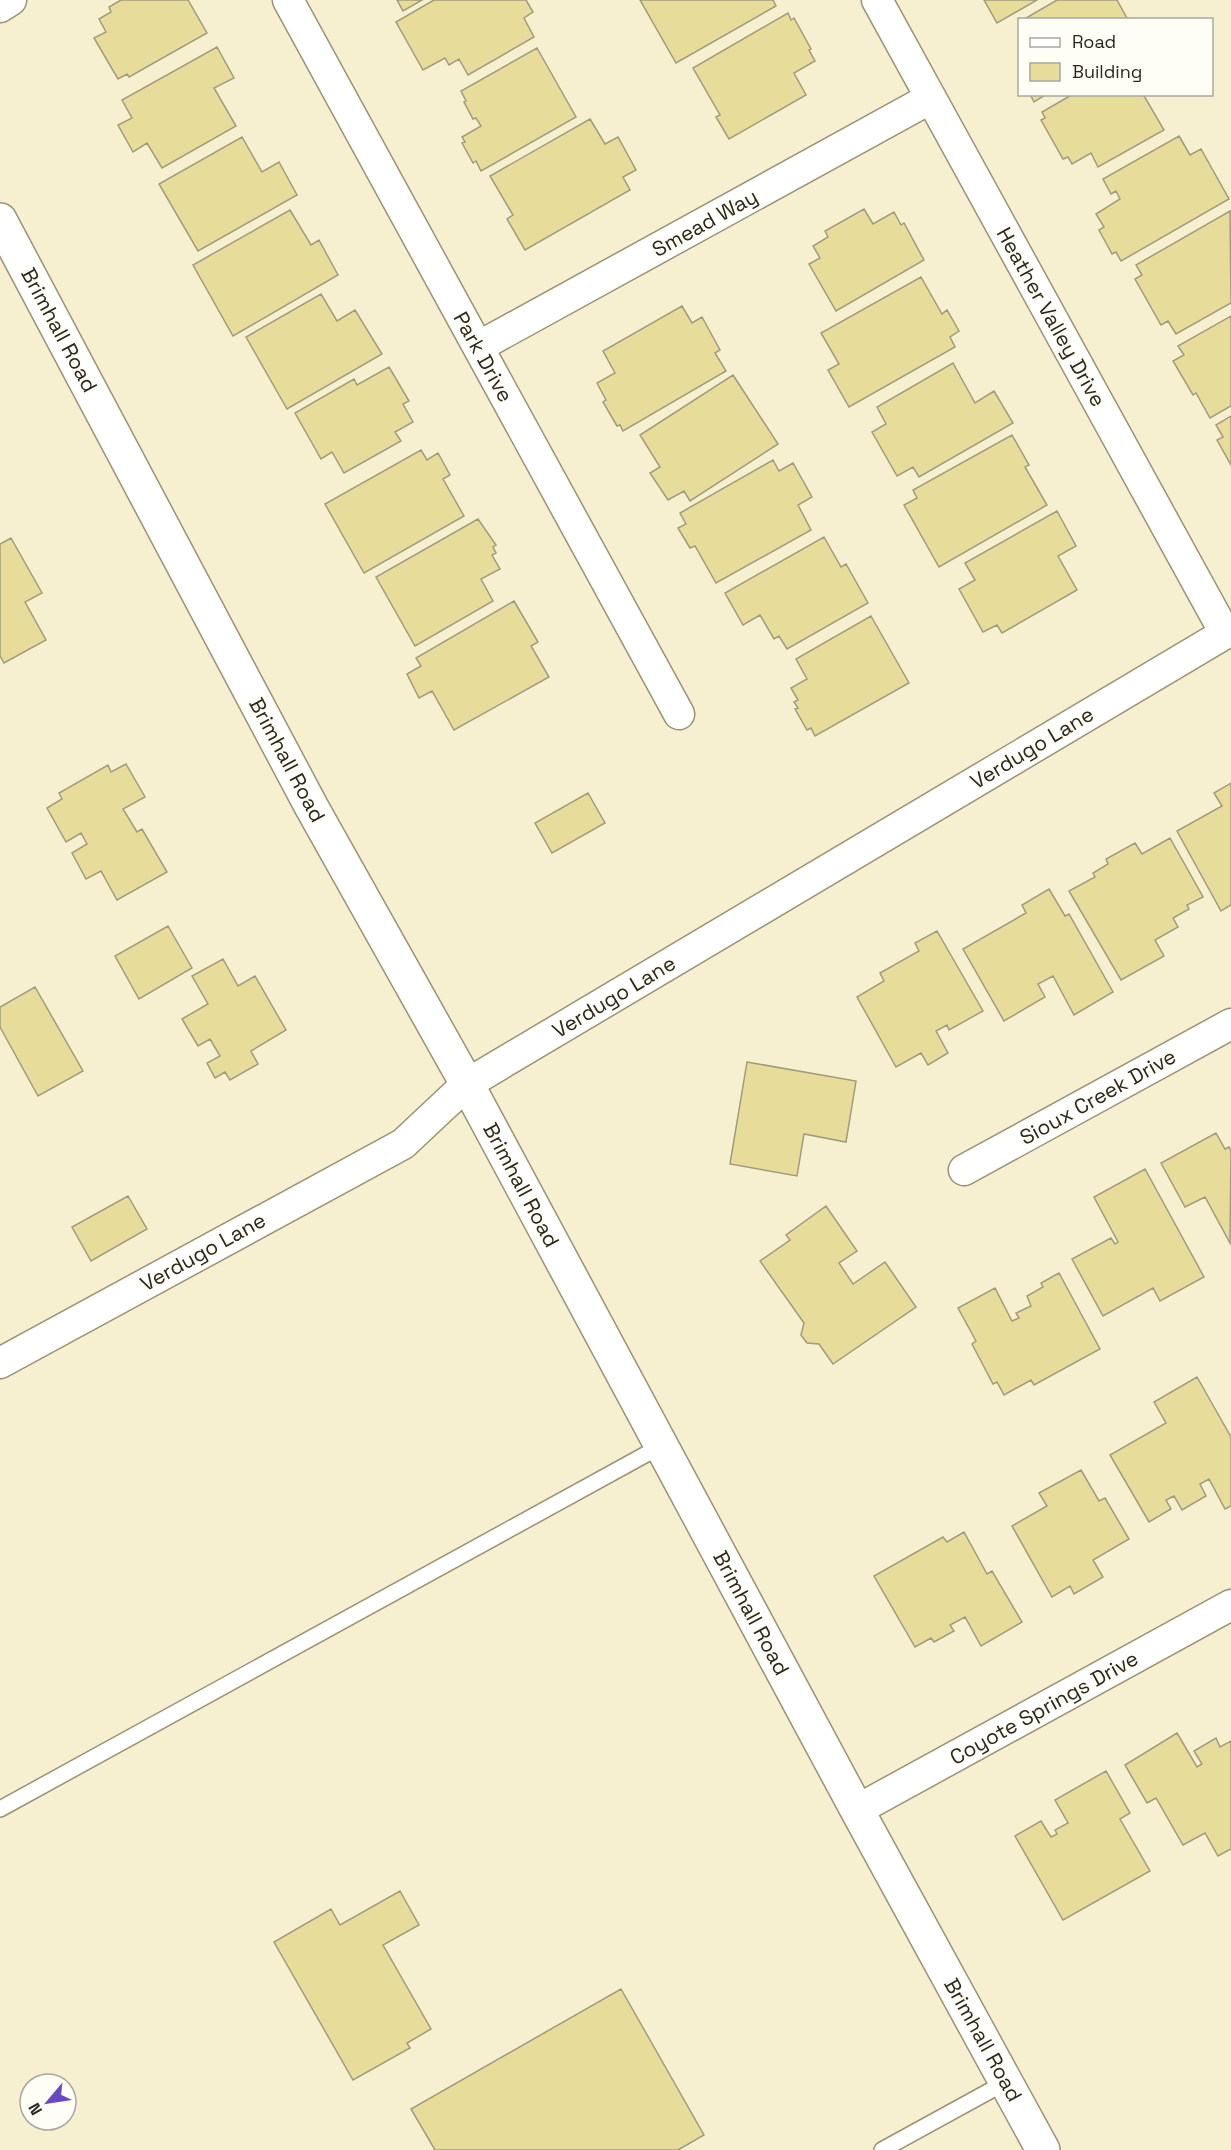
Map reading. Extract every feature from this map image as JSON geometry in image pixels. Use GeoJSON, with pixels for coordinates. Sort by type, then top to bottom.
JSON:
{"type":"FeatureCollection","features":[{"type":"Feature","properties":{"kind":"street"},"geometry":{"type":"LineString","coordinates":[[0,7],[11,0]]}},
{"type":"Feature","properties":{"kind":"street","name":"Park Drive"},"geometry":{"type":"LineString","coordinates":[[288,0],[679,714]]}},
{"type":"Feature","properties":{"kind":"street","name":"Heather Valley Drive"},"geometry":{"type":"LineString","coordinates":[[877,0],[1228,632]]}},
{"type":"Feature","properties":{"kind":"street","name":"Smead Way"},"geometry":{"type":"LineString","coordinates":[[478,347],[931,98]]}},
{"type":"Feature","properties":{"kind":"street","name":"Brimhall Road"},"geometry":{"type":"LineString","coordinates":[[0,220],[311,806],[466,1084],[1043,2150]]}},
{"type":"Feature","properties":{"kind":"street","name":"Verdugo Lane"},"geometry":{"type":"LineString","coordinates":[[0,1363],[403,1144],[466,1084],[1228,632]]}},
{"type":"Feature","properties":{"kind":"street","name":"Sioux Creek Drive"},"geometry":{"type":"LineString","coordinates":[[964,1170],[1231,1024]]}},
{"type":"Feature","properties":{"kind":"street","name":"Coyote Springs Drive"},"geometry":{"type":"LineString","coordinates":[[857,1810],[1231,1605]]}},
{"type":"Feature","properties":{"kind":"lane"},"geometry":{"type":"LineString","coordinates":[[0,1809],[661,1446]]}},
{"type":"Feature","properties":{"kind":"lane"},"geometry":{"type":"LineString","coordinates":[[882,2150],[1006,2082]]}},
{"type":"Feature","properties":{"kind":"building"},"geometry":{"type":"Polygon","coordinates":[[[121,0],[188,0],[207,33],[129,77],[127,74],[118,79],[94,38],[106,32],[99,19],[111,12],[109,7],[121,0]]]}},
{"type":"Feature","properties":{"kind":"building"},"geometry":{"type":"Polygon","coordinates":[[[397,0],[422,0],[403,11],[397,0]]]}},
{"type":"Feature","properties":{"kind":"building"},"geometry":{"type":"Polygon","coordinates":[[[434,0],[526,0],[533,12],[524,18],[534,37],[468,75],[459,59],[449,65],[445,58],[423,70],[396,22],[434,0]]]}},
{"type":"Feature","properties":{"kind":"building"},"geometry":{"type":"Polygon","coordinates":[[[640,0],[773,0],[776,6],[676,63],[640,0]]]}},
{"type":"Feature","properties":{"kind":"building"},"geometry":{"type":"Polygon","coordinates":[[[984,0],[1037,0],[997,23],[984,0]]]}},
{"type":"Feature","properties":{"kind":"building"},"geometry":{"type":"Polygon","coordinates":[[[1057,0],[1117,0],[1127,18],[1026,18],[1057,0]]]}},
{"type":"Feature","properties":{"kind":"building"},"geometry":{"type":"Polygon","coordinates":[[[788,13],[791,20],[794,18],[815,61],[794,73],[806,95],[729,139],[716,117],[720,115],[693,68],[788,13]]]}},
{"type":"Feature","properties":{"kind":"building"},"geometry":{"type":"Polygon","coordinates":[[[217,47],[234,78],[214,88],[236,126],[162,168],[147,143],[133,152],[118,125],[132,118],[122,100],[217,47]]]}},
{"type":"Feature","properties":{"kind":"building"},"geometry":{"type":"Polygon","coordinates":[[[537,48],[576,117],[481,171],[476,161],[473,163],[462,143],[465,142],[462,137],[481,126],[476,118],[473,119],[461,91],[537,48]]]}},
{"type":"Feature","properties":{"kind":"building"},"geometry":{"type":"Polygon","coordinates":[[[1031,96],[1044,96],[1034,102],[1031,96]]]}},
{"type":"Feature","properties":{"kind":"building"},"geometry":{"type":"Polygon","coordinates":[[[1070,96],[1144,96],[1164,130],[1098,167],[1091,153],[1072,164],[1068,157],[1063,159],[1041,120],[1045,118],[1042,112],[1070,96]]]}},
{"type":"Feature","properties":{"kind":"building"},"geometry":{"type":"Polygon","coordinates":[[[590,119],[605,144],[618,137],[636,170],[623,177],[630,190],[525,250],[507,219],[513,215],[490,176],[590,119]]]}},
{"type":"Feature","properties":{"kind":"building"},"geometry":{"type":"Polygon","coordinates":[[[1179,136],[1190,155],[1201,149],[1229,199],[1121,261],[1116,252],[1112,254],[1099,230],[1104,227],[1096,214],[1120,199],[1116,191],[1111,194],[1103,179],[1179,136]]]}},
{"type":"Feature","properties":{"kind":"building"},"geometry":{"type":"Polygon","coordinates":[[[242,137],[262,172],[279,162],[297,195],[198,251],[159,184],[242,137]]]}},
{"type":"Feature","properties":{"kind":"building"},"geometry":{"type":"Polygon","coordinates":[[[864,209],[873,224],[894,212],[901,225],[904,223],[924,260],[836,311],[809,264],[820,258],[813,246],[828,237],[825,231],[864,209]]]}},
{"type":"Feature","properties":{"kind":"building"},"geometry":{"type":"Polygon","coordinates":[[[290,210],[311,245],[319,240],[338,275],[233,336],[193,265],[290,210]]]}},
{"type":"Feature","properties":{"kind":"building"},"geometry":{"type":"Polygon","coordinates":[[[1230,211],[1231,303],[1176,334],[1168,321],[1161,325],[1135,279],[1142,275],[1136,265],[1230,211]]]}},
{"type":"Feature","properties":{"kind":"building"},"geometry":{"type":"Polygon","coordinates":[[[921,277],[942,314],[947,310],[959,331],[950,337],[955,347],[849,407],[828,370],[839,364],[821,333],[921,277]]]}},
{"type":"Feature","properties":{"kind":"building"},"geometry":{"type":"Polygon","coordinates":[[[321,294],[337,321],[355,310],[382,354],[287,409],[246,337],[321,294]]]}},
{"type":"Feature","properties":{"kind":"building"},"geometry":{"type":"Polygon","coordinates":[[[682,306],[692,323],[702,317],[720,350],[715,353],[726,371],[623,431],[620,425],[617,426],[603,402],[606,400],[597,383],[615,373],[603,351],[682,306]]]}},
{"type":"Feature","properties":{"kind":"building"},"geometry":{"type":"Polygon","coordinates":[[[1231,316],[1231,406],[1210,418],[1196,393],[1193,395],[1173,361],[1184,355],[1178,346],[1231,316]]]}},
{"type":"Feature","properties":{"kind":"building"},"geometry":{"type":"Polygon","coordinates":[[[953,363],[975,403],[994,391],[1013,423],[919,477],[913,467],[897,476],[872,432],[886,424],[877,407],[953,363]]]}},
{"type":"Feature","properties":{"kind":"building"},"geometry":{"type":"Polygon","coordinates":[[[389,367],[409,401],[403,404],[413,422],[395,432],[401,441],[344,473],[332,452],[321,459],[295,413],[354,379],[357,385],[389,367]]]}},
{"type":"Feature","properties":{"kind":"building"},"geometry":{"type":"Polygon","coordinates":[[[733,375],[778,444],[690,501],[684,491],[668,500],[650,473],[660,467],[640,435],[733,375]]]}},
{"type":"Feature","properties":{"kind":"building"},"geometry":{"type":"Polygon","coordinates":[[[1231,416],[1231,465],[1217,440],[1223,437],[1216,425],[1231,416]]]}},
{"type":"Feature","properties":{"kind":"building"},"geometry":{"type":"Polygon","coordinates":[[[1012,435],[1029,465],[1025,467],[1047,505],[939,567],[904,505],[917,498],[913,490],[1012,435]]]}},
{"type":"Feature","properties":{"kind":"building"},"geometry":{"type":"Polygon","coordinates":[[[421,450],[427,460],[438,453],[450,475],[443,479],[464,516],[364,573],[325,504],[421,450]]]}},
{"type":"Feature","properties":{"kind":"building"},"geometry":{"type":"Polygon","coordinates":[[[773,460],[779,471],[793,463],[812,497],[798,505],[811,530],[716,583],[695,546],[690,548],[678,528],[686,524],[680,513],[773,460]]]}},
{"type":"Feature","properties":{"kind":"building"},"geometry":{"type":"Polygon","coordinates":[[[1057,511],[1076,546],[1058,556],[1077,590],[1002,633],[997,625],[983,632],[959,589],[975,580],[965,563],[1057,511]]]}},
{"type":"Feature","properties":{"kind":"building"},"geometry":{"type":"Polygon","coordinates":[[[478,519],[496,545],[493,547],[496,553],[492,555],[500,569],[481,579],[493,601],[415,646],[376,577],[478,519]]]}},
{"type":"Feature","properties":{"kind":"building"},"geometry":{"type":"Polygon","coordinates":[[[824,537],[841,567],[846,564],[868,603],[787,649],[779,636],[774,639],[760,615],[743,625],[725,593],[824,537]]]}},
{"type":"Feature","properties":{"kind":"building"},"geometry":{"type":"Polygon","coordinates":[[[11,538],[42,593],[25,602],[46,640],[4,663],[0,656],[0,544],[11,538]]]}},
{"type":"Feature","properties":{"kind":"building"},"geometry":{"type":"Polygon","coordinates":[[[514,601],[538,642],[531,646],[549,677],[454,730],[432,691],[419,698],[407,674],[421,666],[416,658],[514,601]]]}},
{"type":"Feature","properties":{"kind":"building"},"geometry":{"type":"Polygon","coordinates":[[[871,616],[909,683],[815,736],[811,728],[807,730],[795,709],[798,708],[794,702],[798,700],[791,688],[807,679],[796,659],[871,616]]]}},
{"type":"Feature","properties":{"kind":"building"},"geometry":{"type":"Polygon","coordinates":[[[126,764],[145,797],[123,809],[137,832],[142,829],[167,872],[117,900],[101,871],[86,879],[72,853],[87,844],[81,833],[66,842],[47,808],[62,799],[59,793],[108,765],[111,772],[126,764]]]}},
{"type":"Feature","properties":{"kind":"building"},"geometry":{"type":"Polygon","coordinates":[[[1231,783],[1231,905],[1221,911],[1177,831],[1222,806],[1214,793],[1231,783]]]}},
{"type":"Feature","properties":{"kind":"building"},"geometry":{"type":"Polygon","coordinates":[[[588,793],[605,823],[552,853],[535,823],[588,793]]]}},
{"type":"Feature","properties":{"kind":"building"},"geometry":{"type":"Polygon","coordinates":[[[1170,838],[1203,897],[1187,905],[1189,909],[1173,918],[1178,927],[1155,940],[1164,956],[1121,980],[1069,891],[1095,877],[1093,873],[1108,864],[1106,859],[1135,843],[1142,854],[1170,838]]]}},
{"type":"Feature","properties":{"kind":"building"},"geometry":{"type":"Polygon","coordinates":[[[1049,889],[1065,916],[1069,914],[1113,992],[1074,1015],[1053,976],[1038,984],[1045,997],[1004,1021],[963,949],[1026,913],[1022,905],[1049,889]]]}},
{"type":"Feature","properties":{"kind":"building"},"geometry":{"type":"Polygon","coordinates":[[[168,926],[192,968],[139,999],[115,956],[168,926]]]}},
{"type":"Feature","properties":{"kind":"building"},"geometry":{"type":"Polygon","coordinates":[[[937,931],[983,1011],[949,1030],[947,1025],[936,1031],[948,1053],[928,1065],[921,1053],[896,1067],[857,997],[884,981],[880,973],[919,951],[915,943],[937,931]]]}},
{"type":"Feature","properties":{"kind":"building"},"geometry":{"type":"Polygon","coordinates":[[[223,959],[238,986],[255,976],[286,1030],[251,1051],[258,1064],[230,1080],[225,1072],[215,1078],[207,1063],[220,1056],[210,1039],[198,1046],[182,1019],[208,1004],[192,976],[223,959]]]}},
{"type":"Feature","properties":{"kind":"building"},"geometry":{"type":"Polygon","coordinates":[[[35,987],[83,1071],[38,1096],[0,1027],[0,1007],[35,987]]]}},
{"type":"Feature","properties":{"kind":"building"},"geometry":{"type":"Polygon","coordinates":[[[747,1062],[856,1081],[846,1142],[804,1134],[797,1176],[730,1164],[747,1062]]]}},
{"type":"Feature","properties":{"kind":"building"},"geometry":{"type":"Polygon","coordinates":[[[1216,1133],[1225,1149],[1229,1147],[1231,1151],[1230,1243],[1205,1197],[1185,1207],[1161,1163],[1216,1133]]]}},
{"type":"Feature","properties":{"kind":"building"},"geometry":{"type":"Polygon","coordinates":[[[1145,1169],[1204,1277],[1160,1301],[1153,1288],[1103,1316],[1072,1259],[1111,1238],[1115,1244],[1118,1242],[1094,1197],[1145,1169]]]}},
{"type":"Feature","properties":{"kind":"building"},"geometry":{"type":"Polygon","coordinates":[[[128,1196],[147,1229],[91,1261],[72,1227],[128,1196]]]}},
{"type":"Feature","properties":{"kind":"building"},"geometry":{"type":"Polygon","coordinates":[[[826,1206],[857,1251],[839,1263],[853,1284],[885,1262],[916,1307],[833,1364],[819,1344],[807,1343],[801,1335],[804,1323],[760,1261],[790,1240],[786,1235],[826,1206]]]}},
{"type":"Feature","properties":{"kind":"building"},"geometry":{"type":"Polygon","coordinates":[[[1059,1273],[1100,1349],[1034,1385],[1031,1380],[1004,1395],[997,1382],[993,1384],[972,1344],[976,1341],[958,1308],[995,1288],[1012,1321],[1019,1318],[1016,1313],[1031,1306],[1027,1296],[1043,1287],[1041,1283],[1059,1273]]]}},
{"type":"Feature","properties":{"kind":"building"},"geometry":{"type":"Polygon","coordinates":[[[1197,1377],[1231,1437],[1231,1506],[1225,1509],[1209,1479],[1200,1484],[1206,1496],[1182,1510],[1174,1496],[1166,1500],[1171,1509],[1149,1522],[1110,1455],[1166,1423],[1154,1402],[1197,1377]]]}},
{"type":"Feature","properties":{"kind":"building"},"geometry":{"type":"Polygon","coordinates":[[[1081,1470],[1099,1501],[1105,1498],[1129,1539],[1093,1560],[1103,1577],[1074,1594],[1070,1586],[1052,1597],[1012,1526],[1047,1506],[1039,1493],[1081,1470]]]}},
{"type":"Feature","properties":{"kind":"building"},"geometry":{"type":"Polygon","coordinates":[[[964,1532],[987,1574],[992,1571],[1022,1622],[981,1646],[965,1617],[950,1625],[954,1631],[934,1642],[931,1638],[915,1647],[874,1576],[943,1537],[947,1542],[964,1532]]]}},
{"type":"Feature","properties":{"kind":"building"},"geometry":{"type":"Polygon","coordinates":[[[1177,1733],[1197,1767],[1202,1764],[1194,1751],[1216,1738],[1220,1747],[1231,1741],[1231,1849],[1218,1856],[1205,1833],[1183,1845],[1156,1798],[1147,1803],[1125,1765],[1177,1733]]]}},
{"type":"Feature","properties":{"kind":"building"},"geometry":{"type":"Polygon","coordinates":[[[1106,1771],[1130,1813],[1120,1819],[1150,1871],[1063,1920],[1015,1836],[1041,1821],[1051,1837],[1057,1834],[1055,1830],[1068,1823],[1055,1800],[1106,1771]]]}},
{"type":"Feature","properties":{"kind":"building"},"geometry":{"type":"Polygon","coordinates":[[[400,1891],[419,1925],[383,1945],[431,2029],[407,2043],[410,2048],[353,2080],[274,1942],[331,1909],[340,1925],[400,1891]]]}},
{"type":"Feature","properties":{"kind":"building"},"geometry":{"type":"Polygon","coordinates":[[[621,1989],[704,2135],[678,2150],[435,2150],[411,2109],[621,1989]]]}}]}
